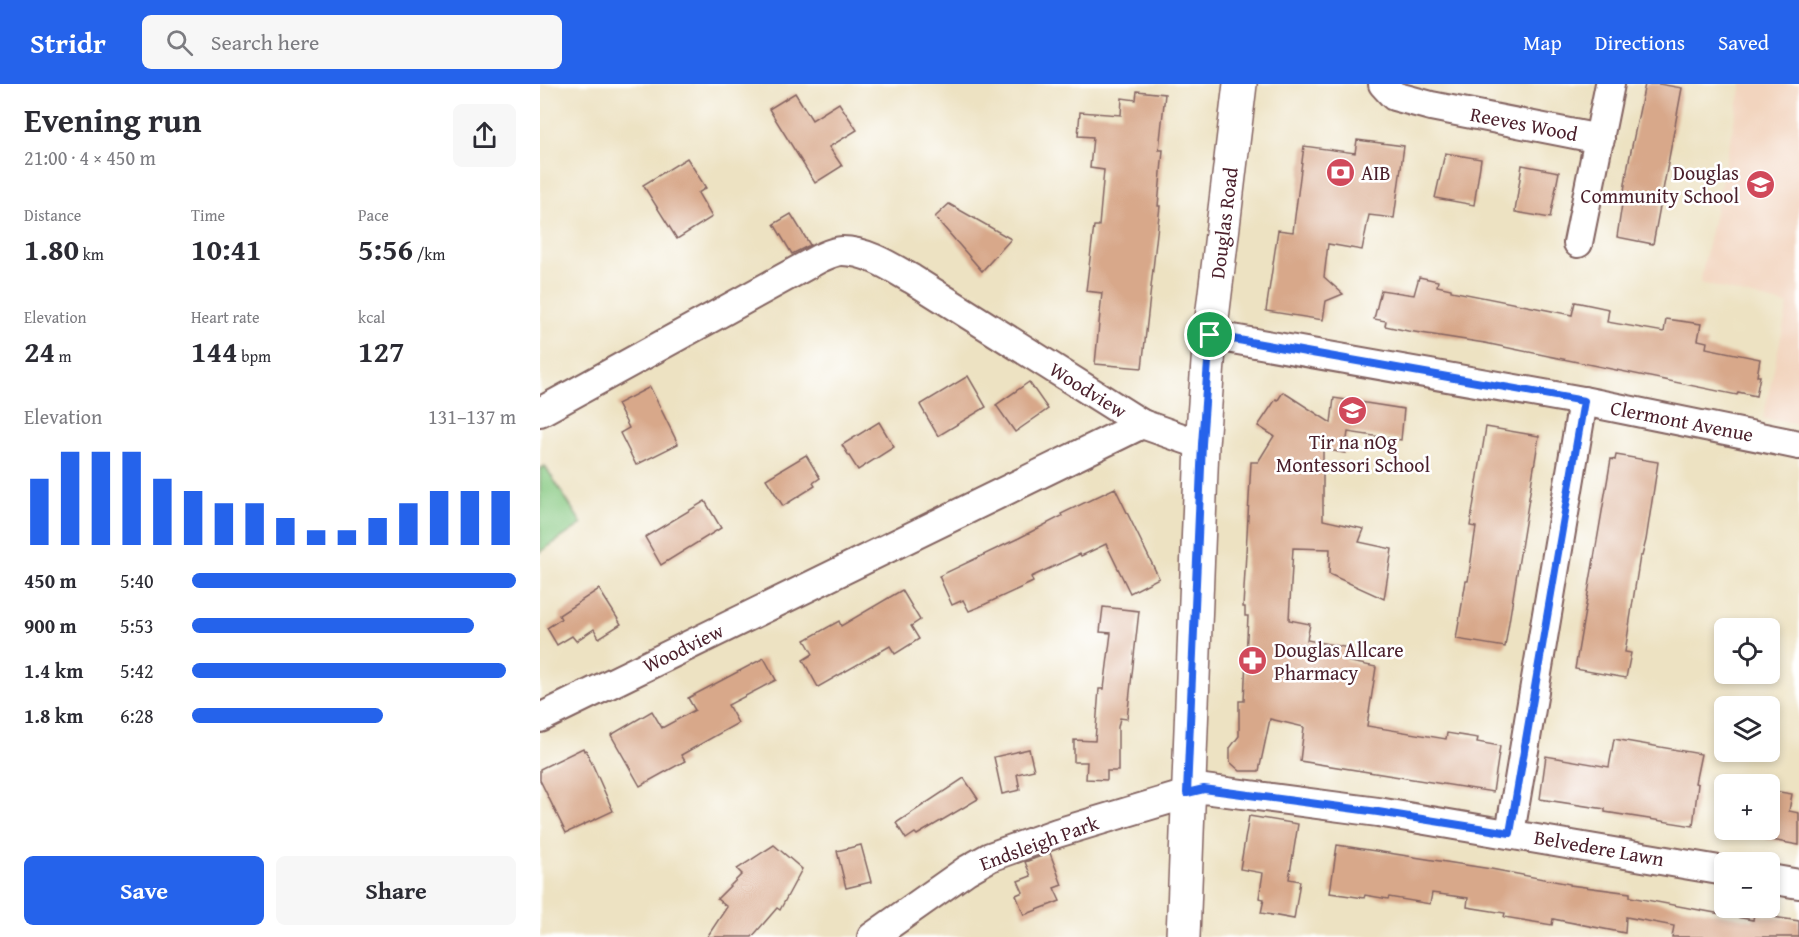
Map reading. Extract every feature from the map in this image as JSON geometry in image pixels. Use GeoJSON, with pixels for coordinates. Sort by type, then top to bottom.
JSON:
{"type":"FeatureCollection","features":[{"type":"Feature","properties":{"kind":"main road","name":"Douglas Road"},"geometry":{"type":"LineString","coordinates":[[1183,937],[1202,444],[1210,335],[1240,84]]}},
{"type":"Feature","properties":{"kind":"street","name":"Reeves Wood"},"geometry":{"type":"LineString","coordinates":[[1383,84],[1394,96],[1431,106],[1600,139]]}},
{"type":"Feature","properties":{"kind":"street","name":"Reeves Wood"},"geometry":{"type":"LineString","coordinates":[[1578,243],[1611,84]]}},
{"type":"Feature","properties":{"kind":"street","name":"Woodview"},"geometry":{"type":"LineString","coordinates":[[540,412],[820,258],[841,251],[860,253],[912,279],[1142,424]]}},
{"type":"Feature","properties":{"kind":"street","name":"Clermont Avenue"},"geometry":{"type":"LineString","coordinates":[[1210,335],[1584,401],[1799,445]]}},
{"type":"Feature","properties":{"kind":"street"},"geometry":{"type":"LineString","coordinates":[[1510,833],[1584,401]]}},
{"type":"Feature","properties":{"kind":"street"},"geometry":{"type":"LineString","coordinates":[[1142,424],[1202,444]]}},
{"type":"Feature","properties":{"kind":"street","name":"Woodview"},"geometry":{"type":"LineString","coordinates":[[540,718],[1142,424]]}},
{"type":"Feature","properties":{"kind":"street","name":"Belvedere Lawn"},"geometry":{"type":"LineString","coordinates":[[1187,793],[1204,789],[1378,812],[1714,869]]}},
{"type":"Feature","properties":{"kind":"street","name":"Endsleigh Park"},"geometry":{"type":"LineString","coordinates":[[872,937],[967,870],[990,857],[1057,833],[1187,793]]}},
{"type":"Feature","properties":{"kind":"street"},"geometry":{"type":"LineString","coordinates":[[1780,881],[1799,884]]}},
{"type":"Feature","properties":{"kind":"shaded area","name":"Douglas Community School"},"geometry":{"type":"Polygon","coordinates":[[[1742,84],[1799,84],[1799,424],[1763,419],[1788,305],[1700,283],[1742,84]]]}},
{"type":"Feature","properties":{"kind":"green space"},"geometry":{"type":"Polygon","coordinates":[[[545,466],[582,524],[540,552],[540,469],[545,466]]]}},
{"type":"Feature","properties":{"kind":"building"},"geometry":{"type":"Polygon","coordinates":[[[1645,84],[1682,88],[1653,244],[1617,237],[1628,165],[1645,84]]]}},
{"type":"Feature","properties":{"kind":"building"},"geometry":{"type":"Polygon","coordinates":[[[1137,91],[1165,94],[1159,150],[1163,150],[1158,206],[1160,206],[1142,368],[1095,364],[1102,293],[1086,291],[1094,226],[1099,226],[1104,170],[1090,168],[1093,137],[1078,136],[1080,112],[1121,115],[1122,98],[1136,100],[1137,91]]]}},
{"type":"Feature","properties":{"kind":"building"},"geometry":{"type":"Polygon","coordinates":[[[795,93],[812,120],[839,103],[857,130],[829,147],[842,166],[815,183],[769,109],[795,93]]]}},
{"type":"Feature","properties":{"kind":"building"},"geometry":{"type":"Polygon","coordinates":[[[1357,140],[1404,146],[1394,218],[1369,215],[1362,250],[1328,244],[1324,277],[1343,294],[1326,301],[1323,320],[1266,311],[1278,230],[1293,232],[1304,146],[1355,153],[1357,140]]]}},
{"type":"Feature","properties":{"kind":"building"},"geometry":{"type":"Polygon","coordinates":[[[1445,153],[1481,159],[1474,205],[1435,198],[1445,153]]]}},
{"type":"Feature","properties":{"kind":"building"},"geometry":{"type":"Polygon","coordinates":[[[687,158],[706,188],[698,193],[712,217],[677,239],[643,185],[687,158]]]}},
{"type":"Feature","properties":{"kind":"building"},"geometry":{"type":"Polygon","coordinates":[[[1522,165],[1559,172],[1550,218],[1515,212],[1522,165]]]}},
{"type":"Feature","properties":{"kind":"building"},"geometry":{"type":"Polygon","coordinates":[[[949,204],[1011,239],[982,271],[935,217],[949,204]]]}},
{"type":"Feature","properties":{"kind":"building"},"geometry":{"type":"Polygon","coordinates":[[[791,214],[810,245],[792,254],[774,224],[791,214]]]}},
{"type":"Feature","properties":{"kind":"building"},"geometry":{"type":"Polygon","coordinates":[[[1419,277],[1438,281],[1437,286],[1451,289],[1451,291],[1572,315],[1575,302],[1609,309],[1607,322],[1664,332],[1666,319],[1701,324],[1698,340],[1707,342],[1706,348],[1760,359],[1757,376],[1760,376],[1756,396],[1738,392],[1737,395],[1485,343],[1408,331],[1385,326],[1386,321],[1374,319],[1381,290],[1414,295],[1419,277]]]}},
{"type":"Feature","properties":{"kind":"building"},"geometry":{"type":"Polygon","coordinates":[[[968,376],[986,407],[938,436],[920,405],[968,376]]]}},
{"type":"Feature","properties":{"kind":"building"},"geometry":{"type":"Polygon","coordinates":[[[1029,382],[1048,409],[1015,432],[996,405],[1029,382]]]}},
{"type":"Feature","properties":{"kind":"building"},"geometry":{"type":"Polygon","coordinates":[[[650,387],[678,444],[636,465],[620,433],[629,428],[617,404],[650,387]]]}},
{"type":"Feature","properties":{"kind":"building"},"geometry":{"type":"Polygon","coordinates":[[[1283,392],[1331,423],[1334,398],[1404,409],[1401,440],[1348,432],[1345,453],[1323,449],[1323,520],[1364,529],[1359,542],[1392,549],[1384,599],[1329,574],[1330,549],[1293,548],[1289,620],[1310,624],[1307,640],[1349,648],[1346,661],[1376,667],[1367,726],[1446,739],[1447,733],[1478,738],[1477,742],[1500,746],[1493,792],[1300,761],[1304,727],[1270,719],[1259,771],[1240,771],[1230,762],[1230,748],[1239,736],[1239,701],[1244,701],[1248,616],[1245,616],[1245,607],[1243,607],[1251,462],[1258,462],[1274,436],[1258,426],[1283,392]]]}},
{"type":"Feature","properties":{"kind":"building"},"geometry":{"type":"Polygon","coordinates":[[[879,422],[894,447],[858,470],[842,445],[879,422]]]}},
{"type":"Feature","properties":{"kind":"building"},"geometry":{"type":"Polygon","coordinates":[[[1486,427],[1539,436],[1505,647],[1456,639],[1476,527],[1470,526],[1486,427]]]}},
{"type":"Feature","properties":{"kind":"building"},"geometry":{"type":"Polygon","coordinates":[[[806,455],[820,478],[813,483],[815,486],[783,506],[766,479],[806,455]]]}},
{"type":"Feature","properties":{"kind":"building"},"geometry":{"type":"Polygon","coordinates":[[[1616,455],[1658,462],[1625,652],[1631,653],[1626,678],[1575,669],[1611,459],[1615,460],[1616,455]]]}},
{"type":"Feature","properties":{"kind":"building"},"geometry":{"type":"Polygon","coordinates":[[[1115,488],[1159,578],[1130,593],[1106,544],[1031,577],[1033,582],[969,611],[963,600],[952,605],[939,576],[1115,488]]]}},
{"type":"Feature","properties":{"kind":"building"},"geometry":{"type":"Polygon","coordinates":[[[705,501],[721,528],[661,565],[645,537],[705,501]]]}},
{"type":"Feature","properties":{"kind":"building"},"geometry":{"type":"Polygon","coordinates":[[[599,589],[621,624],[599,638],[594,629],[576,641],[572,636],[557,645],[547,628],[561,619],[559,615],[599,589]]]}},
{"type":"Feature","properties":{"kind":"building"},"geometry":{"type":"Polygon","coordinates":[[[902,590],[920,620],[911,626],[919,639],[895,654],[890,646],[818,687],[803,660],[813,654],[805,640],[839,621],[841,626],[902,590]]]}},
{"type":"Feature","properties":{"kind":"building"},"geometry":{"type":"Polygon","coordinates":[[[1103,607],[1139,611],[1127,719],[1120,718],[1118,727],[1118,771],[1107,771],[1107,780],[1086,779],[1087,762],[1074,762],[1074,740],[1095,741],[1099,689],[1104,689],[1111,633],[1100,632],[1103,607]]]}},
{"type":"Feature","properties":{"kind":"building"},"geometry":{"type":"Polygon","coordinates":[[[764,658],[776,680],[728,705],[738,723],[681,755],[685,761],[640,786],[611,735],[652,711],[662,728],[695,710],[688,698],[764,658]]]}},
{"type":"Feature","properties":{"kind":"building"},"geometry":{"type":"Polygon","coordinates":[[[1614,739],[1701,754],[1695,783],[1698,784],[1693,826],[1540,799],[1546,756],[1609,767],[1614,739]]]}},
{"type":"Feature","properties":{"kind":"building"},"geometry":{"type":"Polygon","coordinates":[[[583,748],[584,751],[586,750],[613,811],[566,833],[540,780],[540,769],[583,748]]]}},
{"type":"Feature","properties":{"kind":"building"},"geometry":{"type":"Polygon","coordinates":[[[1029,749],[1034,770],[1017,774],[1020,790],[1002,794],[994,757],[1029,749]]]}},
{"type":"Feature","properties":{"kind":"building"},"geometry":{"type":"Polygon","coordinates":[[[964,778],[978,799],[917,835],[915,833],[906,839],[896,823],[964,778]]]}},
{"type":"Feature","properties":{"kind":"building"},"geometry":{"type":"Polygon","coordinates":[[[1780,792],[1792,794],[1789,811],[1799,813],[1799,845],[1772,840],[1780,840],[1780,792]]]}},
{"type":"Feature","properties":{"kind":"building"},"geometry":{"type":"Polygon","coordinates":[[[1249,816],[1298,824],[1289,879],[1300,881],[1294,919],[1261,913],[1264,899],[1259,898],[1263,873],[1240,869],[1249,816]]]}},
{"type":"Feature","properties":{"kind":"building"},"geometry":{"type":"Polygon","coordinates":[[[774,845],[802,869],[780,910],[777,908],[752,937],[707,937],[727,907],[717,899],[742,874],[737,869],[774,845]]]}},
{"type":"Feature","properties":{"kind":"building"},"geometry":{"type":"Polygon","coordinates":[[[861,845],[871,882],[846,888],[837,851],[861,845]]]}},
{"type":"Feature","properties":{"kind":"building"},"geometry":{"type":"Polygon","coordinates":[[[1337,845],[1491,869],[1570,885],[1630,893],[1630,897],[1714,913],[1714,918],[1753,920],[1753,918],[1780,918],[1799,921],[1799,937],[1672,937],[1674,926],[1626,917],[1625,933],[1553,919],[1552,925],[1504,917],[1505,913],[1467,907],[1468,898],[1432,893],[1430,904],[1389,897],[1388,899],[1365,895],[1364,898],[1330,893],[1337,845]]]}},
{"type":"Feature","properties":{"kind":"building"},"geometry":{"type":"Polygon","coordinates":[[[1050,853],[1062,885],[1054,888],[1060,901],[1024,915],[1016,895],[1023,892],[1018,881],[1031,876],[1025,862],[1050,853]]]}},
{"type":"Feature","properties":{"kind":"place","name":"AIB"},"geometry":{"type":"Point","coordinates":[1340,173]}},
{"type":"Feature","properties":{"kind":"place","name":"Douglas Community School"},"geometry":{"type":"Point","coordinates":[1760,184]}},
{"type":"Feature","properties":{"kind":"place","name":"Tir na nOg Montessori School"},"geometry":{"type":"Point","coordinates":[1353,411]}},
{"type":"Feature","properties":{"kind":"place","name":"Douglas Allcare Pharmacy"},"geometry":{"type":"Point","coordinates":[1253,661]}},
{"type":"Feature","properties":{"kind":"route"},"geometry":{"type":"LineString","coordinates":[[1210,335],[1584,401],[1510,833],[1378,812],[1204,789],[1187,793],[1202,444],[1210,335]]}}]}
